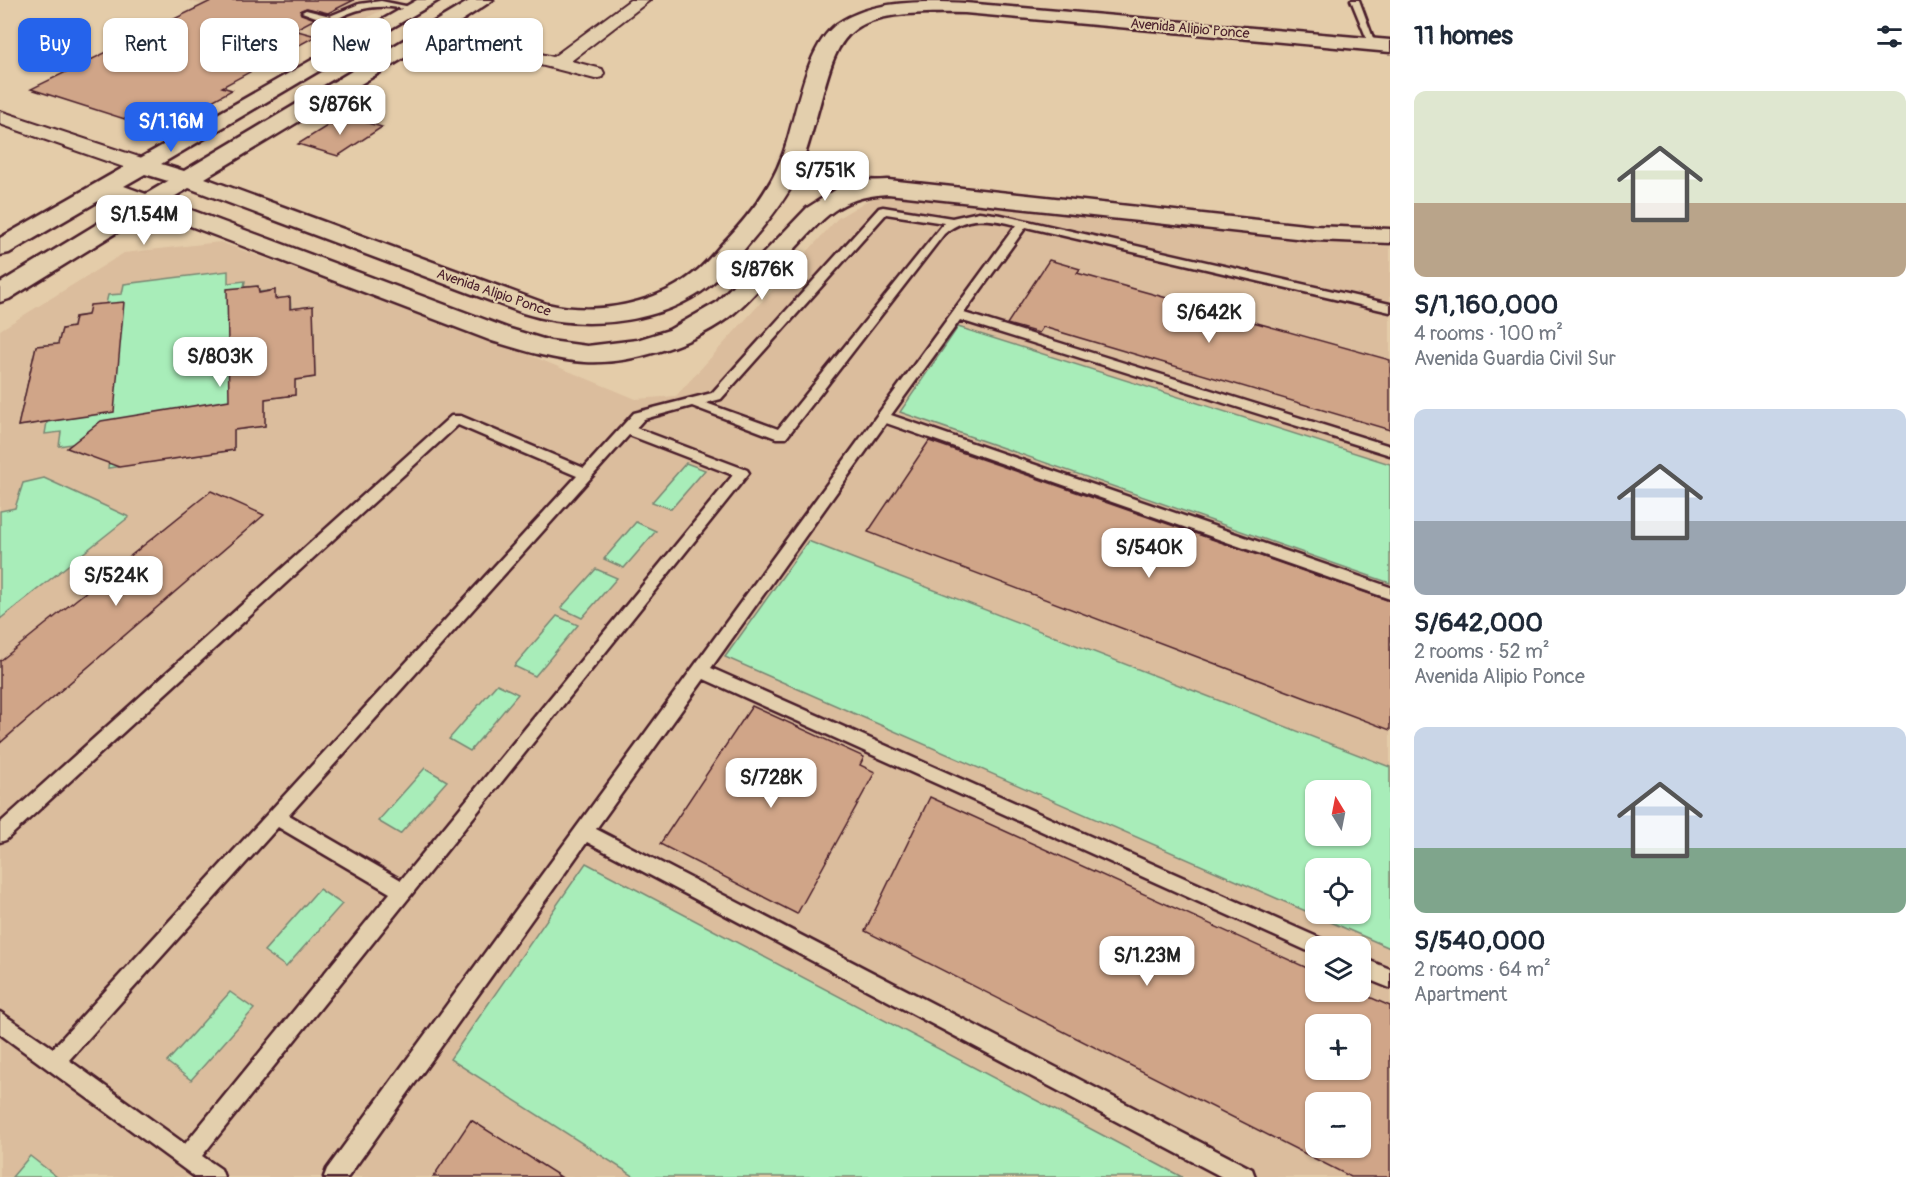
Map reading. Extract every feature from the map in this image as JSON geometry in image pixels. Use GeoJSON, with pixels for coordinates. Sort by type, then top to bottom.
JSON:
{"type":"FeatureCollection","features":[{"type":"Feature","properties":{"kind":"main road"},"geometry":{"type":"LineString","coordinates":[[455,18],[484,0]]}},
{"type":"Feature","properties":{"kind":"main road"},"geometry":{"type":"LineString","coordinates":[[391,23],[423,4]]}},
{"type":"Feature","properties":{"kind":"main road","name":"Avenida Alipio Ponce"},"geometry":{"type":"LineString","coordinates":[[143,166],[187,179],[511,300],[554,313],[616,312],[652,305],[678,294],[705,276],[748,230],[776,194],[793,159],[819,74],[833,38],[842,28],[877,13],[906,4],[1381,45]]}},
{"type":"Feature","properties":{"kind":"main road"},"geometry":{"type":"LineString","coordinates":[[0,294],[88,243],[187,179],[350,85],[403,51]]}},
{"type":"Feature","properties":{"kind":"main road"},"geometry":{"type":"LineString","coordinates":[[0,248],[311,69]]}},
{"type":"Feature","properties":{"kind":"main road"},"geometry":{"type":"LineString","coordinates":[[793,159],[800,169],[812,177],[831,182],[1314,233],[1390,236]]}},
{"type":"Feature","properties":{"kind":"main road"},"geometry":{"type":"LineString","coordinates":[[105,188],[501,335],[548,349],[587,354],[640,348],[678,336],[725,308],[816,213],[839,197],[858,189],[888,187]]}},
{"type":"Feature","properties":{"kind":"main road"},"geometry":{"type":"LineString","coordinates":[[88,243],[125,228],[157,222],[195,220]]}},
{"type":"Feature","properties":{"kind":"street"},"geometry":{"type":"LineString","coordinates":[[557,63],[641,0]]}},
{"type":"Feature","properties":{"kind":"street"},"geometry":{"type":"LineString","coordinates":[[543,60],[595,73]]}},
{"type":"Feature","properties":{"kind":"street","name":"Avenida Alipio Ponce"},"geometry":{"type":"LineString","coordinates":[[0,117],[143,166]]}},
{"type":"Feature","properties":{"kind":"lane"},"geometry":{"type":"LineString","coordinates":[[1355,0],[1381,45]]}},
{"type":"Feature","properties":{"kind":"lane"},"geometry":{"type":"LineString","coordinates":[[332,18],[356,5],[423,4]]}},
{"type":"Feature","properties":{"kind":"lane"},"geometry":{"type":"LineString","coordinates":[[306,12],[327,18]]}},
{"type":"Feature","properties":{"kind":"lane"},"geometry":{"type":"LineString","coordinates":[[54,1062],[639,416],[716,396],[883,210],[950,221],[967,215],[1023,223],[1390,308]]}},
{"type":"Feature","properties":{"kind":"lane"},"geometry":{"type":"LineString","coordinates":[[692,402],[781,435],[950,221]]}},
{"type":"Feature","properties":{"kind":"lane"},"geometry":{"type":"LineString","coordinates":[[335,1177],[1023,223]]}},
{"type":"Feature","properties":{"kind":"lane"},"geometry":{"type":"LineString","coordinates":[[957,315],[1390,452]]}},
{"type":"Feature","properties":{"kind":"lane"},"geometry":{"type":"LineString","coordinates":[[883,417],[1390,593]]}},
{"type":"Feature","properties":{"kind":"lane"},"geometry":{"type":"LineString","coordinates":[[0,834],[456,419],[586,474]]}},
{"type":"Feature","properties":{"kind":"lane"},"geometry":{"type":"LineString","coordinates":[[188,1157],[742,473],[627,429]]}},
{"type":"Feature","properties":{"kind":"lane"},"geometry":{"type":"LineString","coordinates":[[700,670],[1305,941]]}},
{"type":"Feature","properties":{"kind":"lane"},"geometry":{"type":"LineString","coordinates":[[276,817],[403,891]]}},
{"type":"Feature","properties":{"kind":"lane"},"geometry":{"type":"LineString","coordinates":[[584,832],[1244,1177]]}},
{"type":"Feature","properties":{"kind":"lane"},"geometry":{"type":"LineString","coordinates":[[1371,971],[1390,979]]}},
{"type":"Feature","properties":{"kind":"lane"},"geometry":{"type":"LineString","coordinates":[[0,1022],[213,1177]]}},
{"type":"Feature","properties":{"kind":"shaded area"},"geometry":{"type":"Polygon","coordinates":[[[185,0],[401,0],[367,18],[311,18],[311,35],[299,31],[299,18],[251,18],[185,0]]]}},
{"type":"Feature","properties":{"kind":"shaded area"},"geometry":{"type":"Polygon","coordinates":[[[880,193],[1390,247],[1390,1177],[0,1177],[0,330],[124,253],[220,242],[527,354],[636,399],[676,396],[838,218],[880,193]]]}},
{"type":"Feature","properties":{"kind":"green space"},"geometry":{"type":"Polygon","coordinates":[[[228,271],[228,283],[245,281],[244,287],[258,286],[259,292],[275,290],[275,299],[290,297],[291,309],[313,306],[315,377],[295,380],[295,395],[265,399],[265,426],[234,430],[234,450],[108,468],[111,446],[90,449],[83,454],[67,448],[71,444],[59,446],[61,432],[45,434],[47,422],[18,426],[36,346],[58,344],[62,329],[73,327],[75,317],[88,315],[106,304],[108,295],[122,294],[124,284],[228,271]]]}},
{"type":"Feature","properties":{"kind":"green space"},"geometry":{"type":"Polygon","coordinates":[[[958,327],[1390,464],[1390,583],[900,412],[958,327]]]}},
{"type":"Feature","properties":{"kind":"green space"},"geometry":{"type":"Polygon","coordinates":[[[686,463],[705,470],[671,509],[652,502],[686,463]]]}},
{"type":"Feature","properties":{"kind":"green space"},"geometry":{"type":"Polygon","coordinates":[[[44,478],[129,517],[0,619],[0,511],[15,508],[23,483],[44,478]]]}},
{"type":"Feature","properties":{"kind":"green space"},"geometry":{"type":"Polygon","coordinates":[[[636,522],[656,531],[624,568],[604,559],[636,522]]]}},
{"type":"Feature","properties":{"kind":"green space"},"geometry":{"type":"Polygon","coordinates":[[[808,541],[1390,767],[1390,948],[1371,940],[1371,936],[1363,936],[1335,924],[1371,924],[1371,858],[1305,858],[1305,911],[725,657],[808,541]]]}},
{"type":"Feature","properties":{"kind":"green space"},"geometry":{"type":"Polygon","coordinates":[[[596,569],[617,578],[582,618],[561,608],[596,569]]]}},
{"type":"Feature","properties":{"kind":"green space"},"geometry":{"type":"Polygon","coordinates":[[[557,616],[578,625],[535,676],[514,666],[557,616]]]}},
{"type":"Feature","properties":{"kind":"green space"},"geometry":{"type":"Polygon","coordinates":[[[497,684],[518,694],[470,751],[449,739],[497,684]]]}},
{"type":"Feature","properties":{"kind":"green space"},"geometry":{"type":"Polygon","coordinates":[[[425,768],[447,781],[400,834],[378,821],[425,768]]]}},
{"type":"Feature","properties":{"kind":"green space"},"geometry":{"type":"Polygon","coordinates":[[[586,863],[1182,1177],[635,1177],[450,1059],[586,863]]]}},
{"type":"Feature","properties":{"kind":"green space"},"geometry":{"type":"Polygon","coordinates":[[[319,889],[342,904],[286,967],[264,951],[319,889]]]}},
{"type":"Feature","properties":{"kind":"green space"},"geometry":{"type":"Polygon","coordinates":[[[230,992],[254,1009],[191,1080],[167,1062],[230,992]]]}},
{"type":"Feature","properties":{"kind":"green space"},"geometry":{"type":"Polygon","coordinates":[[[30,1156],[57,1177],[12,1177],[30,1156]]]}},
{"type":"Feature","properties":{"kind":"building"},"geometry":{"type":"Polygon","coordinates":[[[213,0],[354,0],[328,13],[307,8],[301,10],[301,14],[312,18],[311,21],[299,27],[299,18],[200,18],[200,72],[250,72],[222,87],[232,90],[159,130],[31,89],[66,72],[91,72],[91,60],[103,54],[103,72],[188,72],[188,18],[176,18],[213,0]]]}},
{"type":"Feature","properties":{"kind":"building"},"geometry":{"type":"Polygon","coordinates":[[[299,31],[311,35],[311,39],[299,45],[299,31]]]}},
{"type":"Feature","properties":{"kind":"building"},"geometry":{"type":"Polygon","coordinates":[[[343,116],[382,127],[338,156],[298,144],[343,116]]]}},
{"type":"Feature","properties":{"kind":"building"},"geometry":{"type":"Polygon","coordinates":[[[1049,260],[1080,269],[1077,273],[1390,360],[1390,430],[1043,327],[1039,333],[1007,324],[1049,260]]]}},
{"type":"Feature","properties":{"kind":"building"},"geometry":{"type":"Polygon","coordinates":[[[258,286],[259,293],[275,290],[275,299],[290,297],[290,309],[313,306],[315,377],[295,380],[295,395],[265,399],[265,426],[234,430],[234,450],[119,467],[67,448],[101,421],[229,400],[227,289],[258,286]]]}},
{"type":"Feature","properties":{"kind":"building"},"geometry":{"type":"Polygon","coordinates":[[[124,302],[114,412],[18,426],[36,346],[58,344],[62,329],[73,327],[75,317],[88,315],[90,305],[124,302]]]}},
{"type":"Feature","properties":{"kind":"building"},"geometry":{"type":"Polygon","coordinates":[[[929,441],[1390,601],[1390,730],[868,532],[929,441]]]}},
{"type":"Feature","properties":{"kind":"building"},"geometry":{"type":"Polygon","coordinates":[[[211,491],[264,515],[0,743],[0,661],[211,491]]]}},
{"type":"Feature","properties":{"kind":"building"},"geometry":{"type":"Polygon","coordinates":[[[752,706],[864,757],[860,765],[875,772],[797,914],[660,844],[752,706]]]}},
{"type":"Feature","properties":{"kind":"building"},"geometry":{"type":"Polygon","coordinates":[[[930,797],[1305,967],[1305,1002],[1371,1002],[1371,998],[1390,1006],[1390,1177],[1351,1177],[1313,1158],[1371,1158],[1371,1092],[1305,1092],[1305,1154],[865,931],[930,797]]]}},
{"type":"Feature","properties":{"kind":"building"},"geometry":{"type":"Polygon","coordinates":[[[471,1120],[561,1177],[433,1177],[471,1120]]]}}]}
